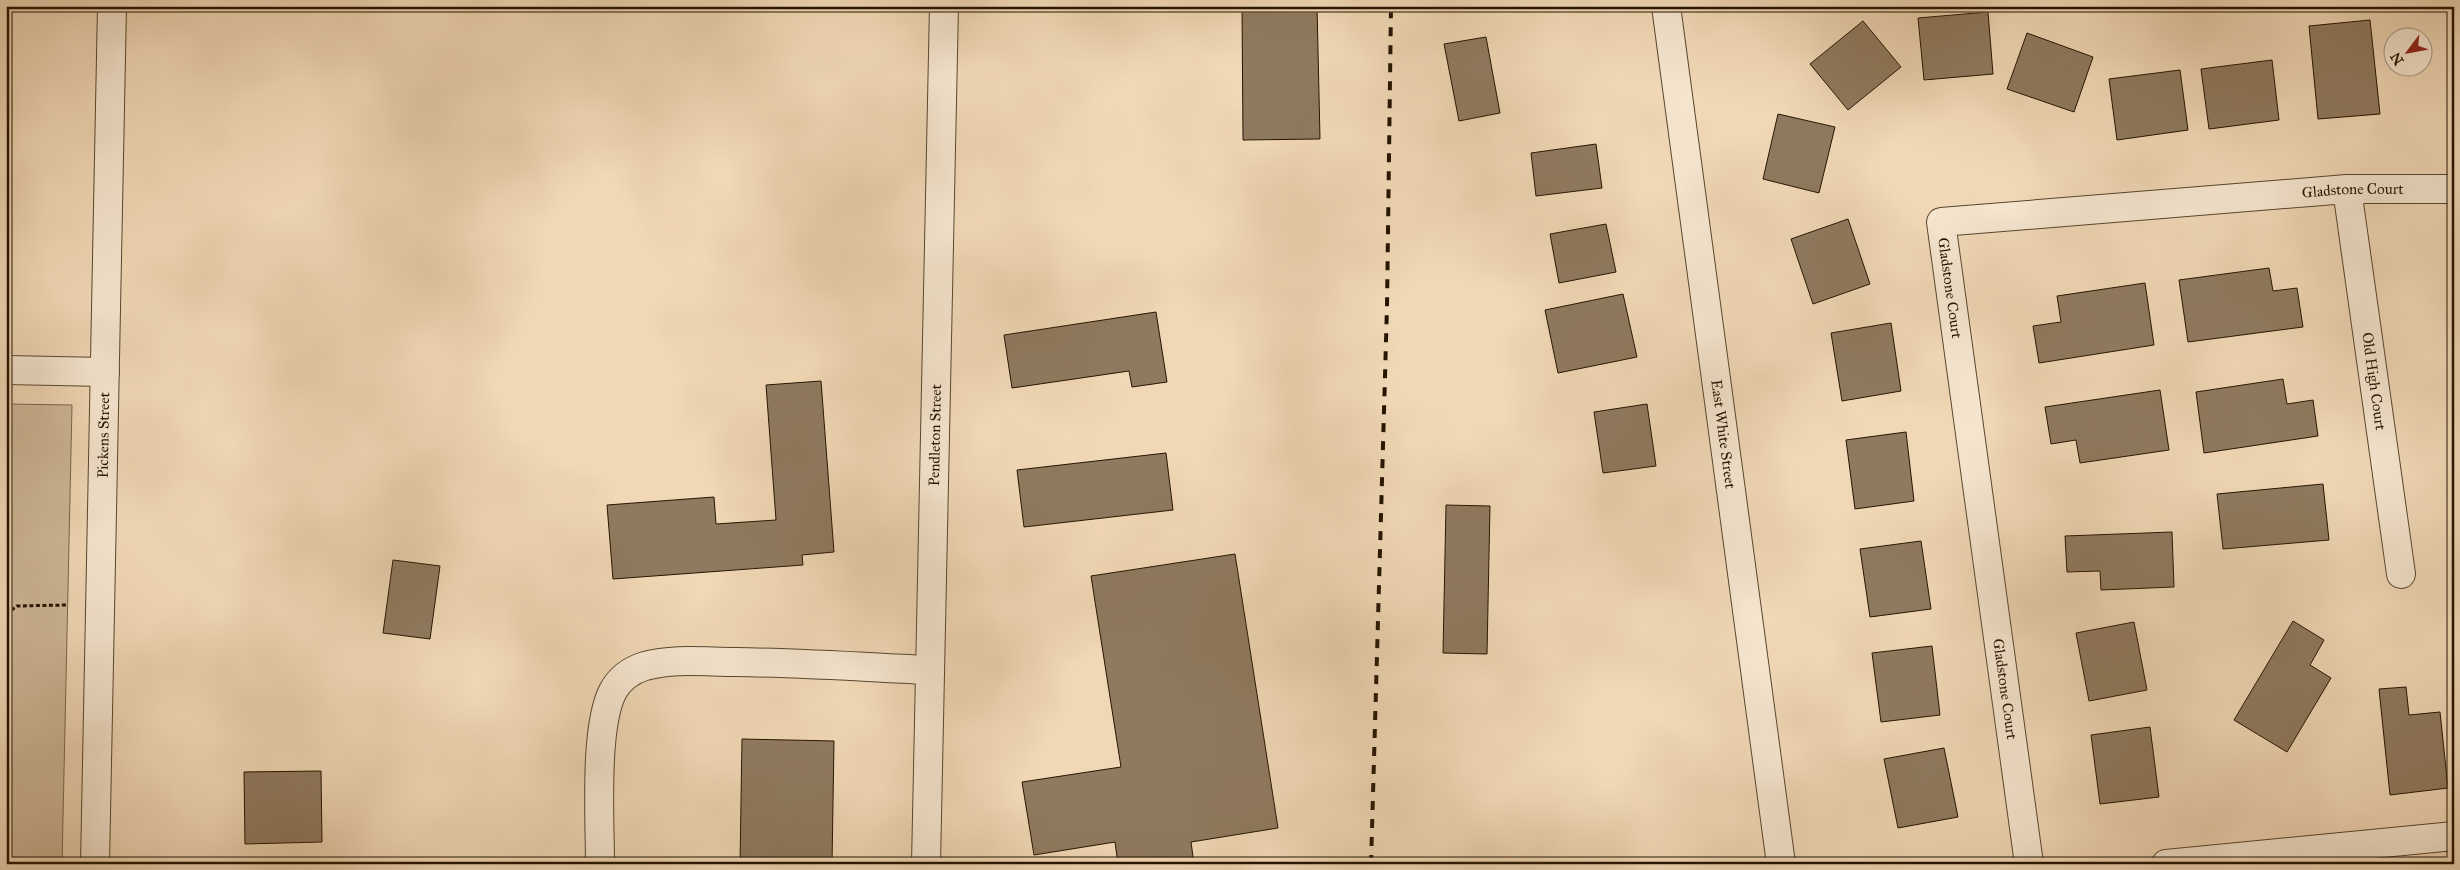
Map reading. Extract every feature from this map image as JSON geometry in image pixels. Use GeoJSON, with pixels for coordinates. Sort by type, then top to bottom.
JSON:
{"type":"FeatureCollection","features":[{"type":"Feature","properties":{"kind":"street","name":"Pickens Street"},"geometry":{"type":"LineString","coordinates":[[95,864],[112,6]]}},
{"type":"Feature","properties":{"kind":"street","name":"Pendleton Street"},"geometry":{"type":"LineString","coordinates":[[926,864],[944,6]]}},
{"type":"Feature","properties":{"kind":"street","name":"East White Street"},"geometry":{"type":"LineString","coordinates":[[1666,6],[1781,864]]}},
{"type":"Feature","properties":{"kind":"street","name":"Gladstone Court"},"geometry":{"type":"LineString","coordinates":[[2030,864],[1941,222],[2347,189],[2454,189]]}},
{"type":"Feature","properties":{"kind":"street","name":"Old High Court"},"geometry":{"type":"LineString","coordinates":[[2347,189],[2401,574]]}},
{"type":"Feature","properties":{"kind":"street"},"geometry":{"type":"LineString","coordinates":[[6,370],[105,372]]}},
{"type":"Feature","properties":{"kind":"street"},"geometry":{"type":"LineString","coordinates":[[600,864],[601,762],[605,714],[613,690],[626,674],[645,666],[677,661],[804,663],[929,670]]}},
{"type":"Feature","properties":{"kind":"street"},"geometry":{"type":"LineString","coordinates":[[2166,864],[2454,836]]}},
{"type":"Feature","properties":{"kind":"path"},"geometry":{"type":"LineString","coordinates":[[6,614],[17,606],[100,605]]}},
{"type":"Feature","properties":{"kind":"shaded area"},"geometry":{"type":"Polygon","coordinates":[[[6,404],[72,405],[62,864],[6,864],[6,404]]]}},
{"type":"Feature","properties":{"kind":"building"},"geometry":{"type":"Polygon","coordinates":[[[1242,6],[1317,6],[1320,139],[1243,140],[1242,6]]]}},
{"type":"Feature","properties":{"kind":"building"},"geometry":{"type":"Polygon","coordinates":[[[1988,12],[1993,74],[1924,80],[1918,18],[1988,12]]]}},
{"type":"Feature","properties":{"kind":"building"},"geometry":{"type":"Polygon","coordinates":[[[2370,20],[2380,114],[2318,119],[2309,26],[2370,20]]]}},
{"type":"Feature","properties":{"kind":"building"},"geometry":{"type":"Polygon","coordinates":[[[1863,21],[1901,67],[1848,110],[1810,64],[1863,21]]]}},
{"type":"Feature","properties":{"kind":"building"},"geometry":{"type":"Polygon","coordinates":[[[2027,33],[2093,57],[2074,112],[2007,89],[2027,33]]]}},
{"type":"Feature","properties":{"kind":"building"},"geometry":{"type":"Polygon","coordinates":[[[1486,37],[1500,113],[1459,121],[1444,44],[1486,37]]]}},
{"type":"Feature","properties":{"kind":"building"},"geometry":{"type":"Polygon","coordinates":[[[2272,60],[2279,120],[2209,129],[2201,69],[2272,60]]]}},
{"type":"Feature","properties":{"kind":"building"},"geometry":{"type":"Polygon","coordinates":[[[2180,70],[2188,130],[2117,140],[2109,79],[2180,70]]]}},
{"type":"Feature","properties":{"kind":"building"},"geometry":{"type":"Polygon","coordinates":[[[1778,114],[1835,127],[1819,193],[1763,179],[1778,114]]]}},
{"type":"Feature","properties":{"kind":"building"},"geometry":{"type":"Polygon","coordinates":[[[1596,144],[1602,188],[1536,196],[1531,153],[1596,144]]]}},
{"type":"Feature","properties":{"kind":"building"},"geometry":{"type":"Polygon","coordinates":[[[1848,219],[1870,284],[1813,304],[1791,239],[1848,219]]]}},
{"type":"Feature","properties":{"kind":"building"},"geometry":{"type":"Polygon","coordinates":[[[1606,224],[1616,272],[1559,283],[1550,234],[1606,224]]]}},
{"type":"Feature","properties":{"kind":"building"},"geometry":{"type":"Polygon","coordinates":[[[2269,268],[2273,291],[2297,288],[2303,327],[2188,342],[2179,280],[2269,268]]]}},
{"type":"Feature","properties":{"kind":"building"},"geometry":{"type":"Polygon","coordinates":[[[2145,283],[2154,345],[2039,363],[2033,326],[2061,322],[2057,296],[2145,283]]]}},
{"type":"Feature","properties":{"kind":"building"},"geometry":{"type":"Polygon","coordinates":[[[1623,294],[1637,357],[1558,373],[1545,310],[1623,294]]]}},
{"type":"Feature","properties":{"kind":"building"},"geometry":{"type":"Polygon","coordinates":[[[1156,312],[1167,382],[1132,387],[1129,371],[1012,388],[1004,335],[1156,312]]]}},
{"type":"Feature","properties":{"kind":"building"},"geometry":{"type":"Polygon","coordinates":[[[1891,323],[1901,391],[1842,401],[1831,333],[1891,323]]]}},
{"type":"Feature","properties":{"kind":"building"},"geometry":{"type":"Polygon","coordinates":[[[2283,379],[2287,404],[2313,400],[2318,436],[2204,453],[2196,392],[2283,379]]]}},
{"type":"Feature","properties":{"kind":"building"},"geometry":{"type":"Polygon","coordinates":[[[821,381],[834,552],[802,555],[803,565],[613,579],[607,505],[714,497],[716,524],[776,520],[766,385],[821,381]]]}},
{"type":"Feature","properties":{"kind":"building"},"geometry":{"type":"Polygon","coordinates":[[[2160,390],[2169,450],[2080,463],[2076,440],[2051,444],[2045,407],[2160,390]]]}},
{"type":"Feature","properties":{"kind":"building"},"geometry":{"type":"Polygon","coordinates":[[[1647,404],[1656,466],[1603,473],[1594,412],[1647,404]]]}},
{"type":"Feature","properties":{"kind":"building"},"geometry":{"type":"Polygon","coordinates":[[[1906,432],[1914,501],[1855,509],[1846,440],[1906,432]]]}},
{"type":"Feature","properties":{"kind":"building"},"geometry":{"type":"Polygon","coordinates":[[[1166,453],[1173,510],[1024,527],[1017,470],[1166,453]]]}},
{"type":"Feature","properties":{"kind":"building"},"geometry":{"type":"Polygon","coordinates":[[[2323,484],[2329,540],[2223,549],[2217,494],[2323,484]]]}},
{"type":"Feature","properties":{"kind":"building"},"geometry":{"type":"Polygon","coordinates":[[[1446,505],[1490,506],[1487,654],[1443,653],[1446,505]]]}},
{"type":"Feature","properties":{"kind":"building"},"geometry":{"type":"Polygon","coordinates":[[[2172,532],[2174,587],[2101,590],[2100,571],[2067,572],[2065,536],[2172,532]]]}},
{"type":"Feature","properties":{"kind":"building"},"geometry":{"type":"Polygon","coordinates":[[[1921,541],[1931,609],[1870,617],[1860,549],[1921,541]]]}},
{"type":"Feature","properties":{"kind":"building"},"geometry":{"type":"Polygon","coordinates":[[[1235,554],[1278,828],[1191,842],[1194,864],[1118,864],[1115,842],[1034,855],[1022,782],[1121,767],[1091,576],[1235,554]]]}},
{"type":"Feature","properties":{"kind":"building"},"geometry":{"type":"Polygon","coordinates":[[[393,560],[440,566],[430,639],[383,633],[393,560]]]}},
{"type":"Feature","properties":{"kind":"building"},"geometry":{"type":"Polygon","coordinates":[[[2293,621],[2324,640],[2310,665],[2331,678],[2287,752],[2234,720],[2293,621]]]}},
{"type":"Feature","properties":{"kind":"building"},"geometry":{"type":"Polygon","coordinates":[[[2134,622],[2147,690],[2089,701],[2076,633],[2134,622]]]}},
{"type":"Feature","properties":{"kind":"building"},"geometry":{"type":"Polygon","coordinates":[[[1932,646],[1940,715],[1881,722],[1872,653],[1932,646]]]}},
{"type":"Feature","properties":{"kind":"building"},"geometry":{"type":"Polygon","coordinates":[[[2406,687],[2409,715],[2440,712],[2448,788],[2390,795],[2379,689],[2406,687]]]}},
{"type":"Feature","properties":{"kind":"building"},"geometry":{"type":"Polygon","coordinates":[[[2150,727],[2159,797],[2100,804],[2091,735],[2150,727]]]}},
{"type":"Feature","properties":{"kind":"building"},"geometry":{"type":"Polygon","coordinates":[[[742,739],[834,741],[832,864],[740,864],[742,739]]]}},
{"type":"Feature","properties":{"kind":"building"},"geometry":{"type":"Polygon","coordinates":[[[1944,748],[1958,817],[1898,828],[1884,759],[1944,748]]]}},
{"type":"Feature","properties":{"kind":"building"},"geometry":{"type":"Polygon","coordinates":[[[321,771],[322,842],[245,844],[244,772],[321,771]]]}},
{"type":"Feature","properties":{"kind":"railway"},"geometry":{"type":"LineString","coordinates":[[1371,864],[1387,306],[1391,6]]}}]}
